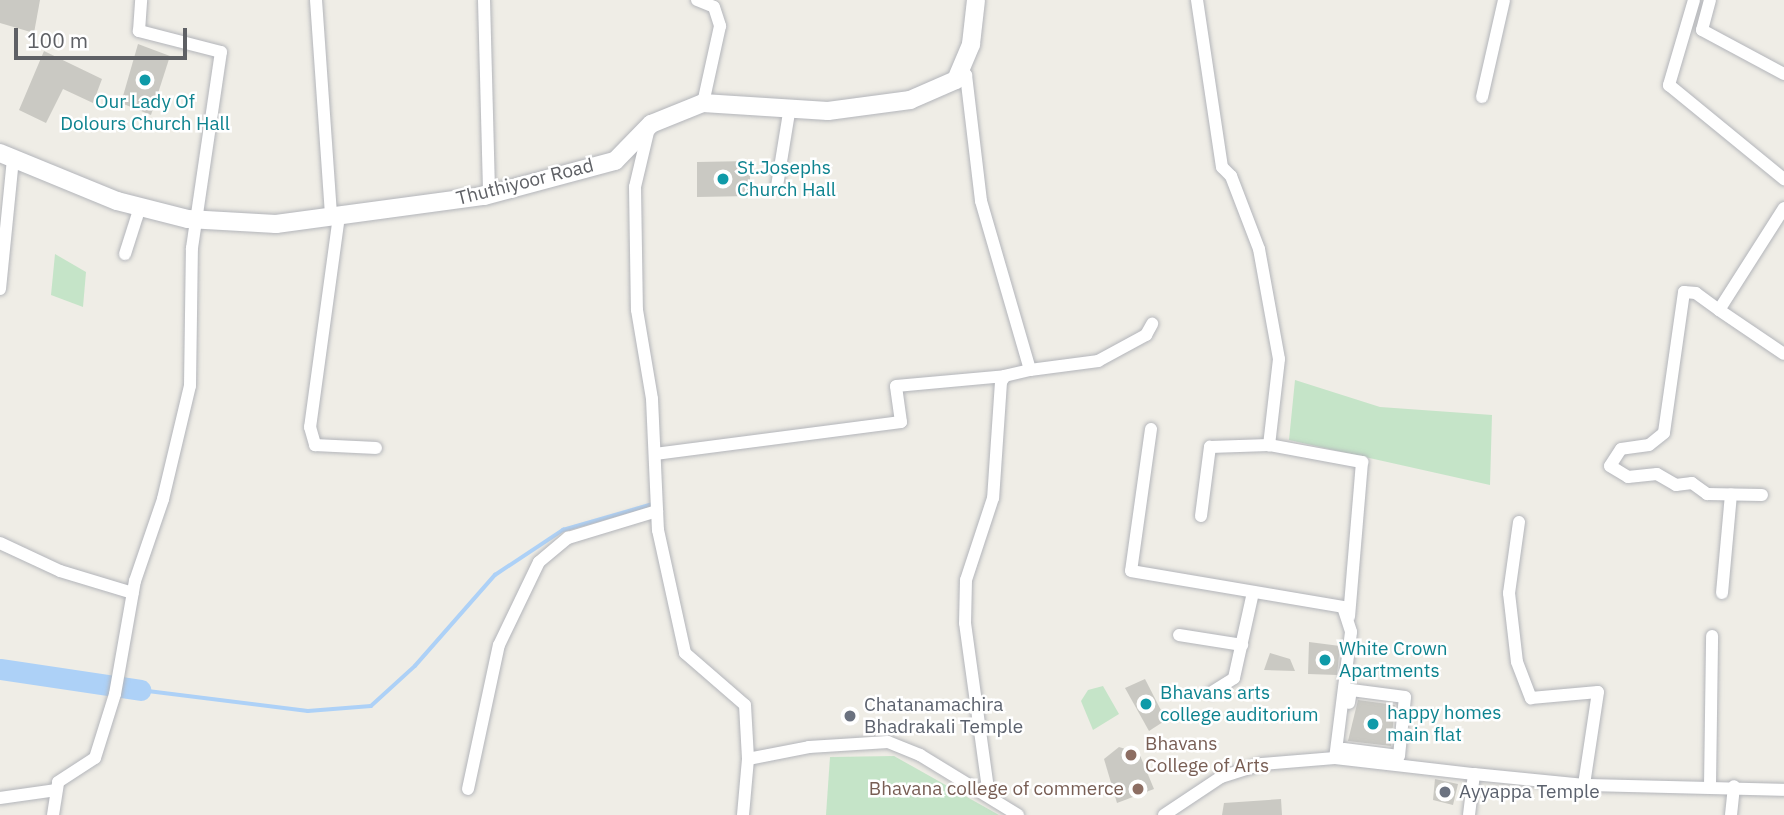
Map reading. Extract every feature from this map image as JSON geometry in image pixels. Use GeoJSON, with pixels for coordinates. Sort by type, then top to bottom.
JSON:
{"type":"FeatureCollection","features":[{"type":"Feature","properties":{"kind":"main road"},"geometry":{"type":"LineString","coordinates":[[961,68],[971,44],[976,0]]}},
{"type":"Feature","properties":{"kind":"main road","name":"Thuthiyoor Road"},"geometry":{"type":"LineString","coordinates":[[7,155],[140,207],[195,219],[276,224],[489,194],[615,161],[651,124],[702,103],[828,111],[910,100],[956,80],[961,68]]}},
{"type":"Feature","properties":{"kind":"street"},"geometry":{"type":"LineString","coordinates":[[53,815],[56,790],[62,776],[89,766],[95,758],[115,694],[133,593],[187,406],[195,219],[220,52],[139,30],[141,0]]}},
{"type":"Feature","properties":{"kind":"street"},"geometry":{"type":"LineString","coordinates":[[316,0],[335,217],[310,427],[315,445],[376,448]]}},
{"type":"Feature","properties":{"kind":"street"},"geometry":{"type":"LineString","coordinates":[[484,0],[489,194]]}},
{"type":"Feature","properties":{"kind":"street"},"geometry":{"type":"LineString","coordinates":[[697,0],[714,8],[720,26],[702,103]]}},
{"type":"Feature","properties":{"kind":"street"},"geometry":{"type":"LineString","coordinates":[[1197,0],[1222,167],[1231,176],[1259,249],[1279,359],[1269,446]]}},
{"type":"Feature","properties":{"kind":"street"},"geometry":{"type":"LineString","coordinates":[[1482,97],[1504,0]]}},
{"type":"Feature","properties":{"kind":"street"},"geometry":{"type":"LineString","coordinates":[[1694,0],[1669,85],[1784,179]]}},
{"type":"Feature","properties":{"kind":"street"},"geometry":{"type":"LineString","coordinates":[[1710,0],[1702,30],[1784,74]]}},
{"type":"Feature","properties":{"kind":"street"},"geometry":{"type":"LineString","coordinates":[[961,68],[966,75],[981,201],[1030,370]]}},
{"type":"Feature","properties":{"kind":"street"},"geometry":{"type":"LineString","coordinates":[[777,186],[790,107]]}},
{"type":"Feature","properties":{"kind":"street"},"geometry":{"type":"LineString","coordinates":[[651,124],[635,187],[637,310],[655,454],[657,511],[673,613],[685,653],[745,705],[748,758],[743,815]]}},
{"type":"Feature","properties":{"kind":"street"},"geometry":{"type":"LineString","coordinates":[[0,289],[7,155]]}},
{"type":"Feature","properties":{"kind":"street"},"geometry":{"type":"LineString","coordinates":[[125,254],[140,207]]}},
{"type":"Feature","properties":{"kind":"street"},"geometry":{"type":"LineString","coordinates":[[1719,310],[1784,208]]}},
{"type":"Feature","properties":{"kind":"street"},"geometry":{"type":"LineString","coordinates":[[1762,495],[1707,494],[1692,483],[1676,485],[1657,474],[1628,477],[1610,466],[1620,449],[1649,445],[1664,433],[1685,292],[1696,293],[1784,354]]}},
{"type":"Feature","properties":{"kind":"street"},"geometry":{"type":"LineString","coordinates":[[655,454],[901,422],[897,386],[1005,376],[1098,361],[1146,335],[1152,324]]}},
{"type":"Feature","properties":{"kind":"street"},"geometry":{"type":"LineString","coordinates":[[989,796],[965,623],[966,580],[993,498],[1005,376]]}},
{"type":"Feature","properties":{"kind":"street"},"geometry":{"type":"LineString","coordinates":[[1151,429],[1131,571],[1343,607],[1349,616]]}},
{"type":"Feature","properties":{"kind":"street"},"geometry":{"type":"LineString","coordinates":[[1201,516],[1210,447],[1269,446],[1362,462],[1341,755]]}},
{"type":"Feature","properties":{"kind":"street"},"geometry":{"type":"LineString","coordinates":[[1722,593],[1731,494]]}},
{"type":"Feature","properties":{"kind":"street"},"geometry":{"type":"LineString","coordinates":[[468,789],[499,645],[539,562],[568,538],[657,511]]}},
{"type":"Feature","properties":{"kind":"street"},"geometry":{"type":"LineString","coordinates":[[1519,522],[1509,593],[1517,662],[1531,698],[1598,692],[1584,785]]}},
{"type":"Feature","properties":{"kind":"street"},"geometry":{"type":"LineString","coordinates":[[0,543],[60,572],[133,593]]}},
{"type":"Feature","properties":{"kind":"street"},"geometry":{"type":"LineString","coordinates":[[1212,692],[1234,678],[1253,592]]}},
{"type":"Feature","properties":{"kind":"street"},"geometry":{"type":"LineString","coordinates":[[1179,635],[1241,645]]}},
{"type":"Feature","properties":{"kind":"street"},"geometry":{"type":"LineString","coordinates":[[1710,786],[1712,636]]}},
{"type":"Feature","properties":{"kind":"street"},"geometry":{"type":"LineString","coordinates":[[1164,815],[1221,778],[1262,764],[1341,755],[1399,756],[1405,697],[1351,690],[1341,755]]}},
{"type":"Feature","properties":{"kind":"street"},"geometry":{"type":"LineString","coordinates":[[748,758],[809,747],[888,742],[989,796],[1018,815]]}},
{"type":"Feature","properties":{"kind":"street"},"geometry":{"type":"LineString","coordinates":[[1341,755],[1474,774],[1584,785],[1734,786],[1784,790]]}},
{"type":"Feature","properties":{"kind":"street"},"geometry":{"type":"LineString","coordinates":[[1469,815],[1474,774]]}},
{"type":"Feature","properties":{"kind":"street"},"geometry":{"type":"LineString","coordinates":[[1731,815],[1734,786]]}},
{"type":"Feature","properties":{"kind":"street"},"geometry":{"type":"LineString","coordinates":[[0,798],[56,790]]}},
{"type":"Feature","properties":{"kind":"green space"},"geometry":{"type":"Polygon","coordinates":[[[55,254],[86,272],[83,307],[51,295],[55,254]]]}},
{"type":"Feature","properties":{"kind":"green space"},"geometry":{"type":"Polygon","coordinates":[[[1295,380],[1380,407],[1492,415],[1490,485],[1289,440],[1295,380]]]}},
{"type":"Feature","properties":{"kind":"green space"},"geometry":{"type":"Polygon","coordinates":[[[1103,686],[1119,714],[1093,730],[1081,701],[1088,690],[1103,686]]]}},
{"type":"Feature","properties":{"kind":"green space"},"geometry":{"type":"Polygon","coordinates":[[[894,756],[999,815],[826,815],[830,757],[894,756]]]}},
{"type":"Feature","properties":{"kind":"building"},"geometry":{"type":"Polygon","coordinates":[[[0,0],[40,0],[34,33],[0,23],[0,0]]]}},
{"type":"Feature","properties":{"kind":"building","name":"Our Lady Of Dolours Church Hall"},"geometry":{"type":"Polygon","coordinates":[[[138,44],[170,56],[151,115],[121,103],[138,44]]]}},
{"type":"Feature","properties":{"kind":"building"},"geometry":{"type":"Polygon","coordinates":[[[44,51],[102,79],[93,103],[63,89],[46,123],[19,110],[44,51]]]}},
{"type":"Feature","properties":{"kind":"building","name":"St.Josephs Church Hall"},"geometry":{"type":"Polygon","coordinates":[[[750,161],[750,196],[697,197],[697,162],[750,161]]]}},
{"type":"Feature","properties":{"kind":"building","name":"White Crown Apartments"},"geometry":{"type":"Polygon","coordinates":[[[1309,642],[1340,646],[1337,675],[1308,674],[1309,642]]]}},
{"type":"Feature","properties":{"kind":"building"},"geometry":{"type":"Polygon","coordinates":[[[1270,653],[1290,659],[1295,671],[1264,670],[1270,653]]]}},
{"type":"Feature","properties":{"kind":"building","name":"Bhavans arts college auditorium"},"geometry":{"type":"Polygon","coordinates":[[[1145,679],[1166,720],[1149,731],[1125,688],[1145,679]]]}},
{"type":"Feature","properties":{"kind":"building","name":"happy homes main flat"},"geometry":{"type":"Polygon","coordinates":[[[1358,700],[1395,705],[1391,746],[1348,741],[1358,700]]]}},
{"type":"Feature","properties":{"kind":"building"},"geometry":{"type":"Polygon","coordinates":[[[1119,747],[1139,753],[1154,789],[1117,803],[1104,759],[1119,747]]]}},
{"type":"Feature","properties":{"kind":"building","name":"Ayyappa Temple"},"geometry":{"type":"Polygon","coordinates":[[[1435,779],[1458,784],[1453,805],[1433,800],[1435,779]]]}},
{"type":"Feature","properties":{"kind":"building"},"geometry":{"type":"Polygon","coordinates":[[[1281,799],[1282,815],[1222,815],[1224,803],[1281,799]]]}},
{"type":"Feature","properties":{"kind":"waterway"},"geometry":{"type":"LineString","coordinates":[[140,690],[308,711],[371,706],[415,666],[495,575],[563,530],[653,504]]}},
{"type":"Feature","properties":{"kind":"waterway"},"geometry":{"type":"LineString","coordinates":[[0,669],[140,690]]}},
{"type":"Feature","properties":{"kind":"place","name":"Our Lady Of Dolours Church Hall"},"geometry":{"type":"Point","coordinates":[145,80]}},
{"type":"Feature","properties":{"kind":"place","name":"St.Josephs Church Hall"},"geometry":{"type":"Point","coordinates":[723,179]}},
{"type":"Feature","properties":{"kind":"place","name":"White Crown Apartments"},"geometry":{"type":"Point","coordinates":[1325,660]}},
{"type":"Feature","properties":{"kind":"place","name":"Bhavans arts college auditorium"},"geometry":{"type":"Point","coordinates":[1146,704]}},
{"type":"Feature","properties":{"kind":"place","name":"Chatanamachira Bhadrakali Temple"},"geometry":{"type":"Point","coordinates":[850,716]}},
{"type":"Feature","properties":{"kind":"place","name":"happy homes main flat"},"geometry":{"type":"Point","coordinates":[1373,724]}},
{"type":"Feature","properties":{"kind":"place","name":"Bhavans College of Arts"},"geometry":{"type":"Point","coordinates":[1131,755]}},
{"type":"Feature","properties":{"kind":"place","name":"Bhavana college of commerce"},"geometry":{"type":"Point","coordinates":[1138,789]}},
{"type":"Feature","properties":{"kind":"place","name":"Ayyappa Temple"},"geometry":{"type":"Point","coordinates":[1445,792]}}]}
